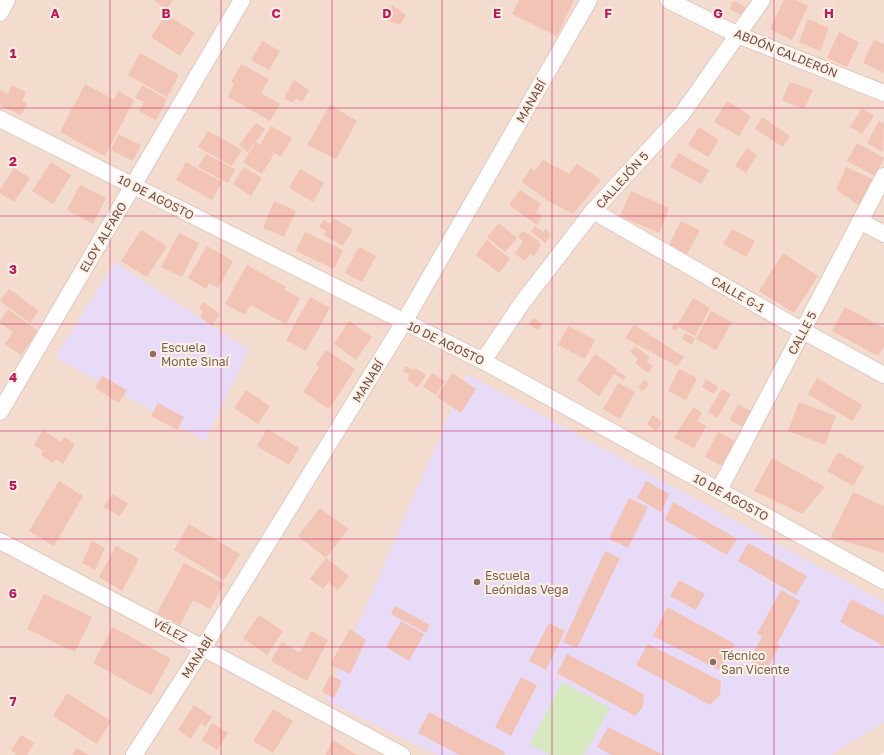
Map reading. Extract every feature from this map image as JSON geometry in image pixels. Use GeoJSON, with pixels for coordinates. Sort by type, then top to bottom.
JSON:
{"type":"FeatureCollection","features":[{"type":"Feature","properties":{"kind":"street"},"geometry":{"type":"LineString","coordinates":[[0,13],[7,0]]}},
{"type":"Feature","properties":{"kind":"street","name":"ELOY ALFARO"},"geometry":{"type":"LineString","coordinates":[[0,412],[242,0]]}},
{"type":"Feature","properties":{"kind":"street","name":"MANABÍ"},"geometry":{"type":"LineString","coordinates":[[134,755],[204,648],[404,322],[589,0]]}},
{"type":"Feature","properties":{"kind":"street","name":"ABDÓN CALDERÓN"},"geometry":{"type":"LineString","coordinates":[[668,0],[738,35],[884,93]]}},
{"type":"Feature","properties":{"kind":"street","name":"CALLEJÓN 5"},"geometry":{"type":"LineString","coordinates":[[484,361],[522,303],[593,211],[682,114],[762,0]]}},
{"type":"Feature","properties":{"kind":"street","name":"10 DE AGOSTO"},"geometry":{"type":"LineString","coordinates":[[0,118],[484,361],[884,581]]}},
{"type":"Feature","properties":{"kind":"street","name":"CALLE 5"},"geometry":{"type":"LineString","coordinates":[[719,490],[884,176]]}},
{"type":"Feature","properties":{"kind":"street","name":"CALLE G-1"},"geometry":{"type":"LineString","coordinates":[[593,211],[803,331],[884,375]]}},
{"type":"Feature","properties":{"kind":"street"},"geometry":{"type":"LineString","coordinates":[[860,221],[884,234]]}},
{"type":"Feature","properties":{"kind":"street","name":"VÉLEZ"},"geometry":{"type":"LineString","coordinates":[[0,541],[204,648],[402,755]]}},
{"type":"Feature","properties":{"kind":"shaded area"},"geometry":{"type":"Polygon","coordinates":[[[0,0],[884,0],[884,752],[880,755],[0,755],[0,0]]]}},
{"type":"Feature","properties":{"kind":"shaded area","name":"Escuela Monte Sinaí"},"geometry":{"type":"Polygon","coordinates":[[[115,262],[249,350],[205,441],[55,357],[115,262]]]}},
{"type":"Feature","properties":{"kind":"shaded area"},"geometry":{"type":"Polygon","coordinates":[[[467,374],[884,602],[884,722],[831,755],[437,755],[325,700],[467,374]]]}},
{"type":"Feature","properties":{"kind":"green space"},"geometry":{"type":"Polygon","coordinates":[[[562,682],[610,708],[584,755],[550,755],[530,744],[562,682]]]}},
{"type":"Feature","properties":{"kind":"building"},"geometry":{"type":"Polygon","coordinates":[[[154,0],[173,0],[166,9],[154,0]]]}},
{"type":"Feature","properties":{"kind":"building"},"geometry":{"type":"Polygon","coordinates":[[[519,0],[574,0],[557,36],[512,14],[519,0]]]}},
{"type":"Feature","properties":{"kind":"building"},"geometry":{"type":"Polygon","coordinates":[[[784,0],[796,0],[808,6],[792,40],[770,29],[784,0]]]}},
{"type":"Feature","properties":{"kind":"building"},"geometry":{"type":"Polygon","coordinates":[[[734,1],[747,8],[743,16],[729,9],[734,1]]]}},
{"type":"Feature","properties":{"kind":"building"},"geometry":{"type":"Polygon","coordinates":[[[392,5],[406,15],[400,25],[387,20],[392,5]]]}},
{"type":"Feature","properties":{"kind":"building"},"geometry":{"type":"Polygon","coordinates":[[[166,14],[195,33],[180,56],[151,37],[166,14]]]}},
{"type":"Feature","properties":{"kind":"building"},"geometry":{"type":"Polygon","coordinates":[[[808,19],[829,28],[820,51],[799,42],[808,19]]]}},
{"type":"Feature","properties":{"kind":"building"},"geometry":{"type":"Polygon","coordinates":[[[839,32],[859,42],[847,67],[827,58],[839,32]]]}},
{"type":"Feature","properties":{"kind":"building"},"geometry":{"type":"Polygon","coordinates":[[[874,40],[884,44],[884,73],[863,63],[874,40]]]}},
{"type":"Feature","properties":{"kind":"building"},"geometry":{"type":"Polygon","coordinates":[[[262,41],[280,51],[269,70],[251,60],[262,41]]]}},
{"type":"Feature","properties":{"kind":"building"},"geometry":{"type":"Polygon","coordinates":[[[140,53],[179,75],[167,97],[128,75],[140,53]]]}},
{"type":"Feature","properties":{"kind":"building"},"geometry":{"type":"Polygon","coordinates":[[[241,64],[269,79],[261,93],[280,104],[270,121],[228,97],[234,84],[231,82],[241,64]]]}},
{"type":"Feature","properties":{"kind":"building"},"geometry":{"type":"Polygon","coordinates":[[[294,80],[309,90],[302,102],[296,98],[293,103],[284,98],[294,80]]]}},
{"type":"Feature","properties":{"kind":"building"},"geometry":{"type":"Polygon","coordinates":[[[790,82],[813,90],[804,109],[782,100],[790,82]]]}},
{"type":"Feature","properties":{"kind":"building"},"geometry":{"type":"Polygon","coordinates":[[[85,84],[114,100],[118,91],[134,100],[105,156],[60,132],[85,84]]]}},
{"type":"Feature","properties":{"kind":"building"},"geometry":{"type":"Polygon","coordinates":[[[12,85],[26,92],[22,101],[27,104],[21,115],[0,105],[0,90],[8,94],[12,85]]]}},
{"type":"Feature","properties":{"kind":"building"},"geometry":{"type":"Polygon","coordinates":[[[142,85],[167,99],[156,120],[139,111],[144,102],[135,98],[142,85]]]}},
{"type":"Feature","properties":{"kind":"building"},"geometry":{"type":"Polygon","coordinates":[[[727,101],[751,116],[739,136],[714,122],[727,101]]]}},
{"type":"Feature","properties":{"kind":"building"},"geometry":{"type":"Polygon","coordinates":[[[330,105],[357,121],[336,159],[307,145],[330,105]]]}},
{"type":"Feature","properties":{"kind":"building"},"geometry":{"type":"Polygon","coordinates":[[[862,108],[874,116],[862,134],[850,127],[862,108]]]}},
{"type":"Feature","properties":{"kind":"building"},"geometry":{"type":"Polygon","coordinates":[[[762,117],[790,136],[783,147],[755,129],[762,117]]]}},
{"type":"Feature","properties":{"kind":"building"},"geometry":{"type":"Polygon","coordinates":[[[879,121],[884,124],[883,152],[867,143],[879,121]]]}},
{"type":"Feature","properties":{"kind":"building"},"geometry":{"type":"Polygon","coordinates":[[[256,123],[265,129],[248,152],[239,145],[256,123]]]}},
{"type":"Feature","properties":{"kind":"building"},"geometry":{"type":"Polygon","coordinates":[[[271,126],[292,138],[281,157],[265,148],[274,154],[262,174],[243,162],[256,142],[260,145],[271,126]]]}},
{"type":"Feature","properties":{"kind":"building"},"geometry":{"type":"Polygon","coordinates":[[[699,127],[719,140],[708,157],[688,145],[699,127]]]}},
{"type":"Feature","properties":{"kind":"building"},"geometry":{"type":"Polygon","coordinates":[[[208,131],[242,150],[232,166],[198,147],[208,131]]]}},
{"type":"Feature","properties":{"kind":"building"},"geometry":{"type":"Polygon","coordinates":[[[118,134],[141,145],[133,161],[111,150],[118,134]]]}},
{"type":"Feature","properties":{"kind":"building"},"geometry":{"type":"Polygon","coordinates":[[[857,143],[884,158],[875,176],[847,161],[857,143]]]}},
{"type":"Feature","properties":{"kind":"building"},"geometry":{"type":"Polygon","coordinates":[[[747,148],[757,155],[746,173],[735,166],[747,148]]]}},
{"type":"Feature","properties":{"kind":"building"},"geometry":{"type":"Polygon","coordinates":[[[678,153],[709,170],[701,184],[670,167],[678,153]]]}},
{"type":"Feature","properties":{"kind":"building"},"geometry":{"type":"Polygon","coordinates":[[[206,154],[235,169],[228,183],[198,167],[206,154]]]}},
{"type":"Feature","properties":{"kind":"building"},"geometry":{"type":"Polygon","coordinates":[[[543,160],[569,174],[577,164],[601,180],[573,214],[548,201],[522,182],[531,168],[534,171],[543,160]]]}},
{"type":"Feature","properties":{"kind":"building"},"geometry":{"type":"Polygon","coordinates":[[[51,162],[71,175],[53,204],[32,191],[51,162]]]}},
{"type":"Feature","properties":{"kind":"building"},"geometry":{"type":"Polygon","coordinates":[[[186,162],[222,182],[212,200],[176,180],[186,162]]]}},
{"type":"Feature","properties":{"kind":"building"},"geometry":{"type":"Polygon","coordinates":[[[244,167],[262,178],[251,196],[233,184],[244,167]]]}},
{"type":"Feature","properties":{"kind":"building"},"geometry":{"type":"Polygon","coordinates":[[[846,167],[877,181],[860,206],[836,190],[846,167]]]}},
{"type":"Feature","properties":{"kind":"building"},"geometry":{"type":"Polygon","coordinates":[[[14,168],[30,178],[14,202],[0,193],[0,190],[14,168]]]}},
{"type":"Feature","properties":{"kind":"building"},"geometry":{"type":"Polygon","coordinates":[[[300,169],[324,183],[313,202],[289,188],[300,169]]]}},
{"type":"Feature","properties":{"kind":"building"},"geometry":{"type":"Polygon","coordinates":[[[80,185],[106,198],[93,224],[67,210],[80,185]]]}},
{"type":"Feature","properties":{"kind":"building"},"geometry":{"type":"Polygon","coordinates":[[[520,190],[541,204],[536,212],[542,216],[537,225],[509,205],[520,190]]]}},
{"type":"Feature","properties":{"kind":"building"},"geometry":{"type":"Polygon","coordinates":[[[631,191],[669,208],[659,233],[620,216],[631,191]]]}},
{"type":"Feature","properties":{"kind":"building"},"geometry":{"type":"Polygon","coordinates":[[[274,201],[296,211],[284,237],[263,228],[274,201]]]}},
{"type":"Feature","properties":{"kind":"building"},"geometry":{"type":"Polygon","coordinates":[[[333,218],[353,229],[343,246],[324,235],[326,231],[319,227],[323,220],[331,224],[333,218]]]}},
{"type":"Feature","properties":{"kind":"building"},"geometry":{"type":"Polygon","coordinates":[[[681,221],[700,230],[686,256],[668,247],[681,221]]]}},
{"type":"Feature","properties":{"kind":"building"},"geometry":{"type":"Polygon","coordinates":[[[499,223],[517,238],[505,252],[487,237],[499,223]]]}},
{"type":"Feature","properties":{"kind":"building"},"geometry":{"type":"Polygon","coordinates":[[[535,226],[543,232],[545,229],[551,234],[545,243],[531,231],[535,226]]]}},
{"type":"Feature","properties":{"kind":"building"},"geometry":{"type":"Polygon","coordinates":[[[732,229],[755,241],[746,257],[723,244],[732,229]]]}},
{"type":"Feature","properties":{"kind":"building"},"geometry":{"type":"Polygon","coordinates":[[[141,230],[167,246],[147,277],[121,261],[141,230]]]}},
{"type":"Feature","properties":{"kind":"building"},"geometry":{"type":"Polygon","coordinates":[[[523,231],[539,241],[538,243],[541,245],[534,256],[530,254],[525,261],[515,254],[523,241],[518,237],[523,231]]]}},
{"type":"Feature","properties":{"kind":"building"},"geometry":{"type":"Polygon","coordinates":[[[305,232],[343,250],[334,269],[296,251],[305,232]]]}},
{"type":"Feature","properties":{"kind":"building"},"geometry":{"type":"Polygon","coordinates":[[[179,233],[199,243],[182,277],[161,267],[179,233]]]}},
{"type":"Feature","properties":{"kind":"building"},"geometry":{"type":"Polygon","coordinates":[[[487,240],[510,259],[499,273],[476,255],[487,240]]]}},
{"type":"Feature","properties":{"kind":"building"},"geometry":{"type":"Polygon","coordinates":[[[207,246],[233,261],[218,288],[209,283],[206,289],[188,278],[207,246]]]}},
{"type":"Feature","properties":{"kind":"building"},"geometry":{"type":"Polygon","coordinates":[[[359,247],[376,256],[362,282],[345,273],[359,247]]]}},
{"type":"Feature","properties":{"kind":"building"},"geometry":{"type":"Polygon","coordinates":[[[783,253],[818,276],[794,313],[759,291],[783,253]]]}},
{"type":"Feature","properties":{"kind":"building"},"geometry":{"type":"Polygon","coordinates":[[[247,265],[286,287],[284,290],[300,298],[286,324],[250,305],[245,315],[225,304],[247,265]]]}},
{"type":"Feature","properties":{"kind":"building"},"geometry":{"type":"Polygon","coordinates":[[[9,289],[39,311],[30,323],[0,301],[9,289]]]}},
{"type":"Feature","properties":{"kind":"building"},"geometry":{"type":"Polygon","coordinates":[[[310,297],[330,308],[306,351],[286,340],[310,297]]]}},
{"type":"Feature","properties":{"kind":"building"},"geometry":{"type":"Polygon","coordinates":[[[693,298],[710,308],[695,336],[679,327],[676,331],[671,328],[675,322],[678,324],[693,298]]]}},
{"type":"Feature","properties":{"kind":"building"},"geometry":{"type":"Polygon","coordinates":[[[203,302],[220,314],[212,326],[200,317],[203,311],[199,308],[203,302]]]}},
{"type":"Feature","properties":{"kind":"building"},"geometry":{"type":"Polygon","coordinates":[[[845,307],[884,328],[884,346],[878,356],[832,331],[845,307]]]}},
{"type":"Feature","properties":{"kind":"building"},"geometry":{"type":"Polygon","coordinates":[[[8,309],[38,331],[21,355],[5,344],[13,332],[0,323],[0,321],[8,309]]]}},
{"type":"Feature","properties":{"kind":"building"},"geometry":{"type":"Polygon","coordinates":[[[711,311],[732,322],[716,350],[696,339],[711,311]]]}},
{"type":"Feature","properties":{"kind":"building"},"geometry":{"type":"Polygon","coordinates":[[[533,318],[542,324],[538,330],[529,324],[533,318]]]}},
{"type":"Feature","properties":{"kind":"building"},"geometry":{"type":"Polygon","coordinates":[[[349,321],[372,337],[356,360],[334,344],[349,321]]]}},
{"type":"Feature","properties":{"kind":"building"},"geometry":{"type":"Polygon","coordinates":[[[634,325],[684,357],[677,366],[625,338],[634,325]]]}},
{"type":"Feature","properties":{"kind":"building"},"geometry":{"type":"Polygon","coordinates":[[[568,326],[595,340],[585,359],[558,345],[568,326]]]}},
{"type":"Feature","properties":{"kind":"building"},"geometry":{"type":"Polygon","coordinates":[[[685,333],[695,338],[692,345],[682,339],[685,333]]]}},
{"type":"Feature","properties":{"kind":"building"},"geometry":{"type":"Polygon","coordinates":[[[635,346],[650,357],[647,362],[653,366],[648,373],[635,363],[638,358],[630,352],[635,346]]]}},
{"type":"Feature","properties":{"kind":"building"},"geometry":{"type":"Polygon","coordinates":[[[326,350],[355,369],[329,409],[303,392],[319,367],[316,364],[326,350]]]}},
{"type":"Feature","properties":{"kind":"building"},"geometry":{"type":"Polygon","coordinates":[[[595,354],[626,377],[623,380],[614,374],[599,396],[577,380],[595,354]]]}},
{"type":"Feature","properties":{"kind":"building"},"geometry":{"type":"Polygon","coordinates":[[[406,366],[413,370],[415,368],[426,375],[418,387],[407,380],[410,375],[403,371],[406,366]]]}},
{"type":"Feature","properties":{"kind":"building"},"geometry":{"type":"Polygon","coordinates":[[[679,369],[697,378],[686,400],[668,391],[679,369]]]}},
{"type":"Feature","properties":{"kind":"building"},"geometry":{"type":"Polygon","coordinates":[[[432,373],[445,381],[436,395],[423,387],[432,373]]]}},
{"type":"Feature","properties":{"kind":"building"},"geometry":{"type":"Polygon","coordinates":[[[452,373],[476,389],[461,413],[437,397],[452,373]]]}},
{"type":"Feature","properties":{"kind":"building"},"geometry":{"type":"Polygon","coordinates":[[[102,376],[127,390],[119,403],[95,388],[102,376]]]}},
{"type":"Feature","properties":{"kind":"building"},"geometry":{"type":"Polygon","coordinates":[[[817,378],[862,405],[852,421],[808,394],[817,378]]]}},
{"type":"Feature","properties":{"kind":"building"},"geometry":{"type":"Polygon","coordinates":[[[706,379],[718,387],[714,394],[702,387],[706,379]]]}},
{"type":"Feature","properties":{"kind":"building"},"geometry":{"type":"Polygon","coordinates":[[[644,380],[649,384],[643,391],[638,388],[644,380]]]}},
{"type":"Feature","properties":{"kind":"building"},"geometry":{"type":"Polygon","coordinates":[[[618,383],[635,392],[620,419],[603,409],[618,383]]]}},
{"type":"Feature","properties":{"kind":"building"},"geometry":{"type":"Polygon","coordinates":[[[722,389],[731,394],[717,418],[708,412],[722,389]]]}},
{"type":"Feature","properties":{"kind":"building"},"geometry":{"type":"Polygon","coordinates":[[[246,390],[270,406],[258,424],[234,408],[246,390]]]}},
{"type":"Feature","properties":{"kind":"building"},"geometry":{"type":"Polygon","coordinates":[[[799,402],[836,416],[825,445],[788,431],[799,402]]]}},
{"type":"Feature","properties":{"kind":"building"},"geometry":{"type":"Polygon","coordinates":[[[158,403],[184,417],[177,430],[151,416],[158,403]]]}},
{"type":"Feature","properties":{"kind":"building"},"geometry":{"type":"Polygon","coordinates":[[[738,404],[753,412],[745,428],[730,420],[738,404]]]}},
{"type":"Feature","properties":{"kind":"building"},"geometry":{"type":"Polygon","coordinates":[[[693,407],[702,413],[697,421],[706,426],[694,448],[674,438],[693,407]]]}},
{"type":"Feature","properties":{"kind":"building"},"geometry":{"type":"Polygon","coordinates":[[[653,415],[662,422],[656,431],[647,424],[653,415]]]}},
{"type":"Feature","properties":{"kind":"building"},"geometry":{"type":"Polygon","coordinates":[[[267,429],[299,448],[289,465],[257,446],[267,429]]]}},
{"type":"Feature","properties":{"kind":"building"},"geometry":{"type":"Polygon","coordinates":[[[43,430],[61,442],[64,437],[75,444],[63,464],[56,459],[53,463],[41,455],[43,451],[34,445],[43,430]]]}},
{"type":"Feature","properties":{"kind":"building"},"geometry":{"type":"Polygon","coordinates":[[[718,432],[737,442],[724,467],[705,457],[718,432]]]}},
{"type":"Feature","properties":{"kind":"building"},"geometry":{"type":"Polygon","coordinates":[[[838,452],[864,467],[853,486],[827,471],[838,452]]]}},
{"type":"Feature","properties":{"kind":"building"},"geometry":{"type":"Polygon","coordinates":[[[772,458],[825,487],[802,514],[754,491],[772,458]]]}},
{"type":"Feature","properties":{"kind":"building"},"geometry":{"type":"Polygon","coordinates":[[[59,481],[83,496],[54,546],[29,531],[59,481]]]}},
{"type":"Feature","properties":{"kind":"building"},"geometry":{"type":"Polygon","coordinates":[[[646,481],[669,494],[661,512],[637,498],[646,481]]]}},
{"type":"Feature","properties":{"kind":"building"},"geometry":{"type":"Polygon","coordinates":[[[853,492],[884,506],[884,553],[831,537],[853,492]]]}},
{"type":"Feature","properties":{"kind":"building"},"geometry":{"type":"Polygon","coordinates":[[[112,494],[128,503],[120,516],[104,507],[112,494]]]}},
{"type":"Feature","properties":{"kind":"building"},"geometry":{"type":"Polygon","coordinates":[[[629,498],[648,507],[628,548],[609,539],[629,498]]]}},
{"type":"Feature","properties":{"kind":"building"},"geometry":{"type":"Polygon","coordinates":[[[673,502],[737,539],[727,555],[665,520],[673,502]]]}},
{"type":"Feature","properties":{"kind":"building"},"geometry":{"type":"Polygon","coordinates":[[[320,508],[348,529],[326,558],[298,536],[320,508]]]}},
{"type":"Feature","properties":{"kind":"building"},"geometry":{"type":"Polygon","coordinates":[[[189,524],[240,554],[224,580],[174,550],[189,524]]]}},
{"type":"Feature","properties":{"kind":"building"},"geometry":{"type":"Polygon","coordinates":[[[92,541],[105,548],[95,570],[82,563],[92,541]]]}},
{"type":"Feature","properties":{"kind":"building"},"geometry":{"type":"Polygon","coordinates":[[[748,543],[807,576],[796,595],[738,561],[748,543]]]}},
{"type":"Feature","properties":{"kind":"building"},"geometry":{"type":"Polygon","coordinates":[[[116,546],[139,559],[122,591],[99,577],[116,546]]]}},
{"type":"Feature","properties":{"kind":"building"},"geometry":{"type":"Polygon","coordinates":[[[605,551],[620,558],[577,648],[563,642],[605,551]]]}},
{"type":"Feature","properties":{"kind":"building"},"geometry":{"type":"Polygon","coordinates":[[[326,558],[349,576],[338,590],[328,582],[323,589],[310,579],[326,558]]]}},
{"type":"Feature","properties":{"kind":"building"},"geometry":{"type":"Polygon","coordinates":[[[184,563],[224,584],[210,609],[193,600],[180,625],[157,613],[184,563]]]}},
{"type":"Feature","properties":{"kind":"building"},"geometry":{"type":"Polygon","coordinates":[[[679,580],[705,594],[696,610],[670,596],[679,580]]]}},
{"type":"Feature","properties":{"kind":"building"},"geometry":{"type":"Polygon","coordinates":[[[781,590],[800,601],[777,644],[780,645],[767,670],[750,661],[762,636],[757,634],[781,590]]]}},
{"type":"Feature","properties":{"kind":"building"},"geometry":{"type":"Polygon","coordinates":[[[44,594],[92,617],[75,652],[27,629],[44,594]]]}},
{"type":"Feature","properties":{"kind":"building"},"geometry":{"type":"Polygon","coordinates":[[[851,599],[884,616],[884,646],[840,622],[851,599]]]}},
{"type":"Feature","properties":{"kind":"building"},"geometry":{"type":"Polygon","coordinates":[[[395,606],[430,625],[426,633],[391,614],[395,606]]]}},
{"type":"Feature","properties":{"kind":"building"},"geometry":{"type":"Polygon","coordinates":[[[667,607],[735,644],[719,670],[653,636],[667,607]]]}},
{"type":"Feature","properties":{"kind":"building"},"geometry":{"type":"Polygon","coordinates":[[[259,615],[283,631],[267,655],[243,638],[259,615]]]}},
{"type":"Feature","properties":{"kind":"building"},"geometry":{"type":"Polygon","coordinates":[[[401,621],[424,634],[409,661],[386,647],[401,621]]]}},
{"type":"Feature","properties":{"kind":"building"},"geometry":{"type":"Polygon","coordinates":[[[549,623],[565,631],[546,670],[529,661],[549,623]]]}},
{"type":"Feature","properties":{"kind":"building"},"geometry":{"type":"Polygon","coordinates":[[[113,627],[171,659],[151,695],[93,663],[113,627]]]}},
{"type":"Feature","properties":{"kind":"building"},"geometry":{"type":"Polygon","coordinates":[[[350,629],[366,640],[350,674],[330,665],[350,629]]]}},
{"type":"Feature","properties":{"kind":"building"},"geometry":{"type":"Polygon","coordinates":[[[311,631],[328,640],[307,681],[271,661],[282,642],[300,653],[311,631]]]}},
{"type":"Feature","properties":{"kind":"building"},"geometry":{"type":"Polygon","coordinates":[[[648,644],[721,681],[720,695],[710,705],[636,665],[648,644]]]}},
{"type":"Feature","properties":{"kind":"building"},"geometry":{"type":"Polygon","coordinates":[[[567,654],[644,694],[643,707],[635,716],[557,673],[567,654]]]}},
{"type":"Feature","properties":{"kind":"building"},"geometry":{"type":"Polygon","coordinates":[[[330,675],[342,681],[334,698],[322,692],[330,675]]]}},
{"type":"Feature","properties":{"kind":"building"},"geometry":{"type":"Polygon","coordinates":[[[521,677],[537,685],[511,736],[495,727],[521,677]]]}},
{"type":"Feature","properties":{"kind":"building"},"geometry":{"type":"Polygon","coordinates":[[[67,693],[111,721],[97,744],[53,716],[67,693]]]}},
{"type":"Feature","properties":{"kind":"building"},"geometry":{"type":"Polygon","coordinates":[[[194,705],[212,717],[205,727],[201,723],[191,739],[178,730],[194,705]]]}},
{"type":"Feature","properties":{"kind":"building"},"geometry":{"type":"Polygon","coordinates":[[[273,709],[293,721],[273,753],[253,741],[273,709]]]}},
{"type":"Feature","properties":{"kind":"building"},"geometry":{"type":"Polygon","coordinates":[[[429,712],[505,752],[504,755],[460,755],[418,733],[429,712]]]}},
{"type":"Feature","properties":{"kind":"building"},"geometry":{"type":"Polygon","coordinates":[[[212,723],[228,733],[217,750],[202,740],[212,723]]]}},
{"type":"Feature","properties":{"kind":"building"},"geometry":{"type":"Polygon","coordinates":[[[608,727],[664,755],[612,755],[597,747],[608,727]]]}},
{"type":"Feature","properties":{"kind":"building"},"geometry":{"type":"Polygon","coordinates":[[[21,735],[34,743],[27,755],[17,755],[11,750],[21,735]]]}},
{"type":"Feature","properties":{"kind":"building"},"geometry":{"type":"Polygon","coordinates":[[[333,740],[357,755],[325,755],[333,740]]]}},
{"type":"Feature","properties":{"kind":"building"},"geometry":{"type":"Polygon","coordinates":[[[77,748],[89,755],[72,755],[77,748]]]}},
{"type":"Feature","properties":{"kind":"place","name":"Escuela Monte Sinaí"},"geometry":{"type":"Point","coordinates":[153,354]}},
{"type":"Feature","properties":{"kind":"place","name":"Escuela Leónidas Vega"},"geometry":{"type":"Point","coordinates":[477,582]}},
{"type":"Feature","properties":{"kind":"place","name":"Técnico San Vicente"},"geometry":{"type":"Point","coordinates":[713,662]}}]}
